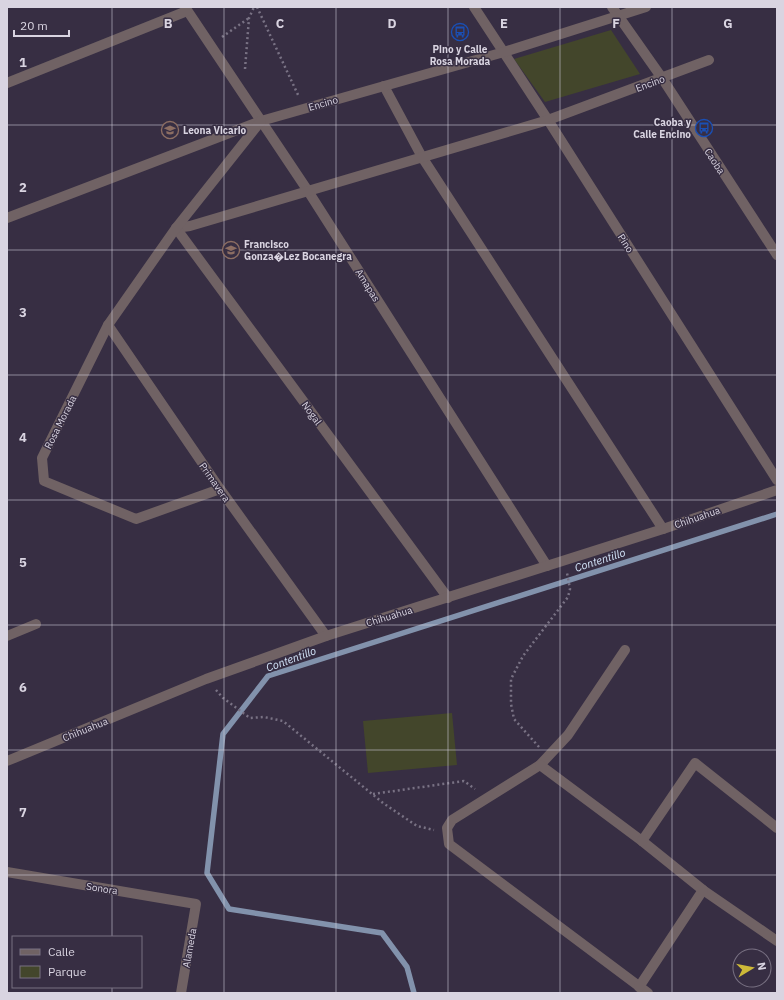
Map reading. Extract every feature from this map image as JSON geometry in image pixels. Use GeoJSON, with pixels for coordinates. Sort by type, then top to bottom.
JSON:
{"type":"FeatureCollection","features":[{"type":"Feature","properties":{"kind":"street","name":"Pino"},"geometry":{"type":"LineString","coordinates":[[474,7],[548,120],[777,480]]}},
{"type":"Feature","properties":{"kind":"street","name":"Encino"},"geometry":{"type":"LineString","coordinates":[[7,218],[261,121],[504,52],[615,11],[646,7]]}},
{"type":"Feature","properties":{"kind":"street","name":"Amapas"},"geometry":{"type":"LineString","coordinates":[[186,9],[308,192],[547,566]]}},
{"type":"Feature","properties":{"kind":"street"},"geometry":{"type":"LineString","coordinates":[[7,83],[186,9]]}},
{"type":"Feature","properties":{"kind":"street","name":"Caoba"},"geometry":{"type":"LineString","coordinates":[[615,11],[662,78],[777,255]]}},
{"type":"Feature","properties":{"kind":"street","name":"Encino"},"geometry":{"type":"LineString","coordinates":[[176,228],[190,226],[308,192],[548,120],[709,60]]}},
{"type":"Feature","properties":{"kind":"street"},"geometry":{"type":"LineString","coordinates":[[384,86],[422,157],[664,529]]}},
{"type":"Feature","properties":{"kind":"street","name":"Rosa Morada"},"geometry":{"type":"LineString","coordinates":[[220,489],[136,519],[44,481],[42,458],[108,325],[176,228],[261,121]]}},
{"type":"Feature","properties":{"kind":"street","name":"Nogal"},"geometry":{"type":"LineString","coordinates":[[176,228],[448,598]]}},
{"type":"Feature","properties":{"kind":"street","name":"Primavera"},"geometry":{"type":"LineString","coordinates":[[108,325],[220,489],[326,636]]}},
{"type":"Feature","properties":{"kind":"street","name":"Chihuahua"},"geometry":{"type":"LineString","coordinates":[[7,761],[206,679],[326,636],[664,529],[777,490]]}},
{"type":"Feature","properties":{"kind":"street"},"geometry":{"type":"LineString","coordinates":[[7,636],[36,624]]}},
{"type":"Feature","properties":{"kind":"street"},"geometry":{"type":"LineString","coordinates":[[626,650],[568,735],[544,761],[452,820],[447,828],[449,844],[648,993]]}},
{"type":"Feature","properties":{"kind":"street"},"geometry":{"type":"LineString","coordinates":[[544,761],[703,890],[777,941]]}},
{"type":"Feature","properties":{"kind":"street"},"geometry":{"type":"LineString","coordinates":[[642,841],[694,763],[777,828]]}},
{"type":"Feature","properties":{"kind":"street","name":"Sonora"},"geometry":{"type":"LineString","coordinates":[[7,872],[196,904]]}},
{"type":"Feature","properties":{"kind":"street"},"geometry":{"type":"LineString","coordinates":[[639,986],[703,890]]}},
{"type":"Feature","properties":{"kind":"street","name":"Alameda"},"geometry":{"type":"LineString","coordinates":[[181,993],[196,904]]}},
{"type":"Feature","properties":{"kind":"path"},"geometry":{"type":"LineString","coordinates":[[243,94],[249,18],[255,7]]}},
{"type":"Feature","properties":{"kind":"path"},"geometry":{"type":"LineString","coordinates":[[255,7],[304,109]]}},
{"type":"Feature","properties":{"kind":"path"},"geometry":{"type":"LineString","coordinates":[[210,46],[249,18]]}},
{"type":"Feature","properties":{"kind":"path"},"geometry":{"type":"LineString","coordinates":[[544,761],[514,720],[511,704],[510,679],[523,656],[568,596],[570,589],[564,561]]}},
{"type":"Feature","properties":{"kind":"path"},"geometry":{"type":"LineString","coordinates":[[206,679],[223,698],[250,718],[264,717],[283,721],[373,794],[417,826],[435,831],[447,828]]}},
{"type":"Feature","properties":{"kind":"path"},"geometry":{"type":"LineString","coordinates":[[373,794],[464,782],[487,798]]}},
{"type":"Feature","properties":{"kind":"green space"},"geometry":{"type":"Polygon","coordinates":[[[611,30],[640,74],[545,102],[514,59],[611,30]]]}},
{"type":"Feature","properties":{"kind":"green space"},"geometry":{"type":"Polygon","coordinates":[[[452,713],[457,765],[368,773],[363,721],[452,713]]]}},
{"type":"Feature","properties":{"kind":"waterway","name":"Contentillo"},"geometry":{"type":"LineString","coordinates":[[414,993],[407,967],[382,933],[229,909],[207,873],[223,734],[268,676],[777,514]]}},
{"type":"Feature","properties":{"kind":"place","name":"Pino y Calle Rosa Morada"},"geometry":{"type":"Point","coordinates":[460,32]}},
{"type":"Feature","properties":{"kind":"place","name":"Caoba y Calle Encino"},"geometry":{"type":"Point","coordinates":[704,128]}},
{"type":"Feature","properties":{"kind":"place","name":"Leona Vicario"},"geometry":{"type":"Point","coordinates":[170,130]}},
{"type":"Feature","properties":{"kind":"place","name":"Francisco Gonza�Lez Bocanegra"},"geometry":{"type":"Point","coordinates":[231,250]}}]}
